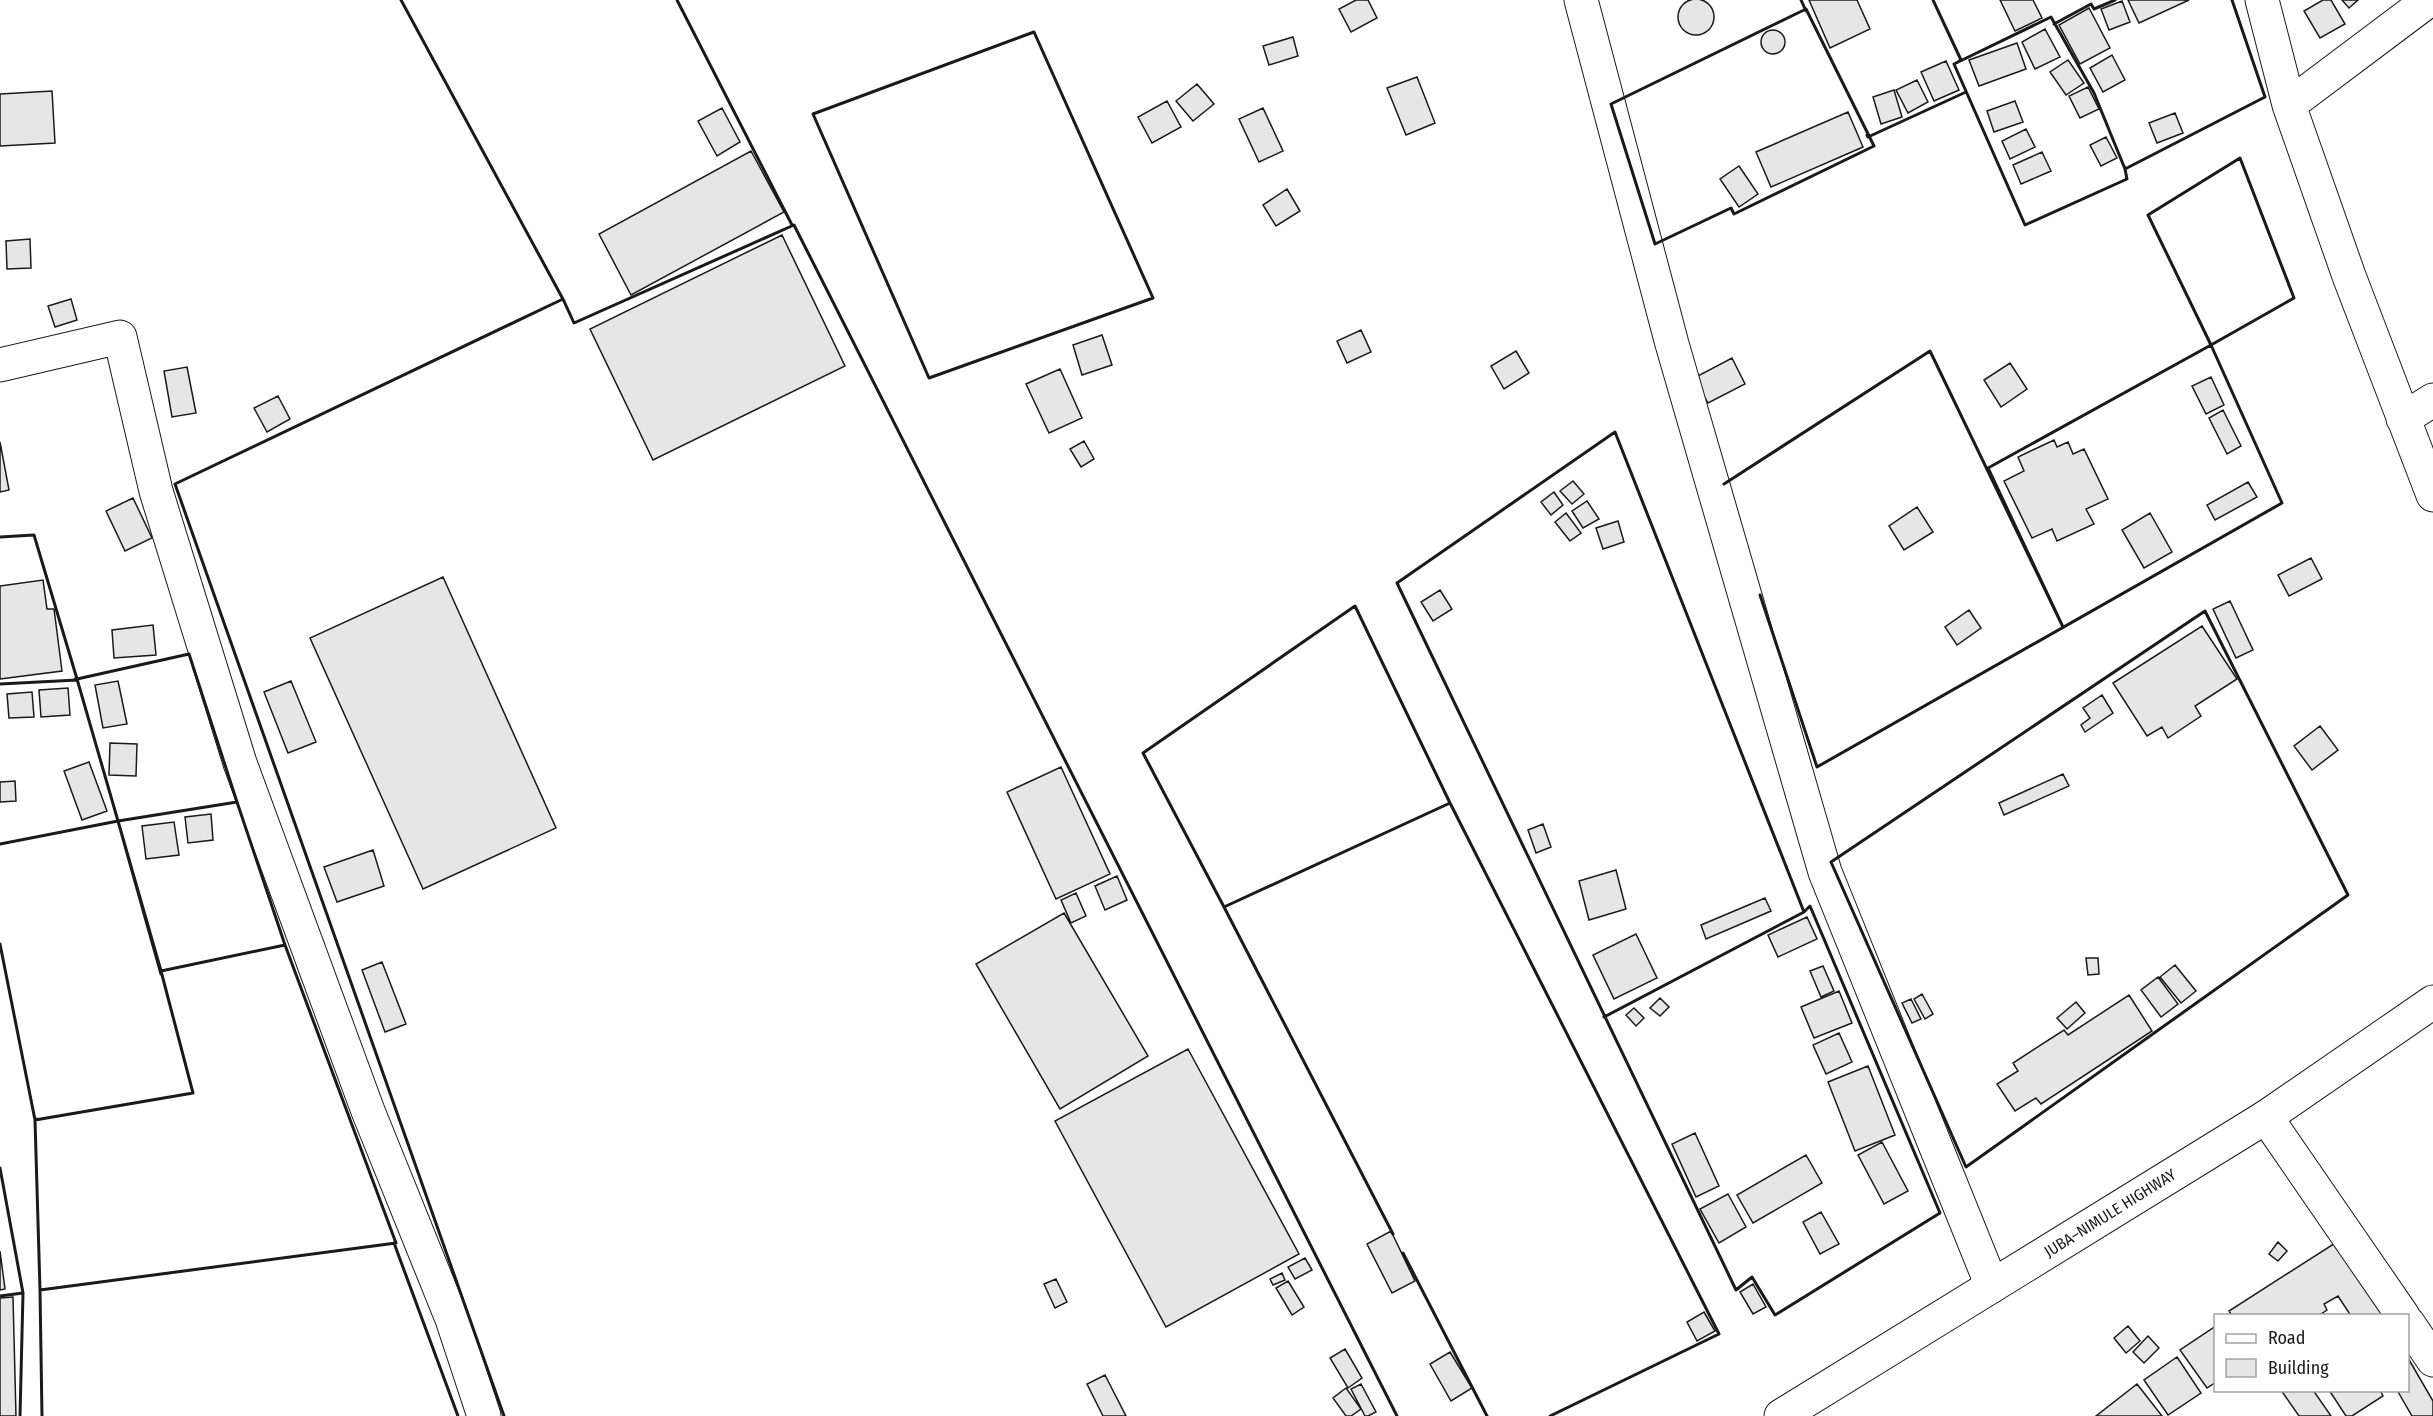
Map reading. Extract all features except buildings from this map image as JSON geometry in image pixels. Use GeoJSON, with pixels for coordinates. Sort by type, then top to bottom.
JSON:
{"type":"FeatureCollection","features":[{"type":"Feature","properties":{"kind":"street"},"geometry":{"type":"LineString","coordinates":[[1581,0],[1672,344],[1825,872],[1992,1286]]}},
{"type":"Feature","properties":{"kind":"street"},"geometry":{"type":"LineString","coordinates":[[2262,0],[2289,105],[2403,419],[2433,495]]}},
{"type":"Feature","properties":{"kind":"street"},"geometry":{"type":"LineString","coordinates":[[2289,105],[2429,0]]}},
{"type":"Feature","properties":{"kind":"street"},"geometry":{"type":"LineString","coordinates":[[0,364],[120,337],[156,491],[240,764],[368,1111],[452,1319],[484,1416]]}},
{"type":"Feature","properties":{"kind":"street"},"geometry":{"type":"LineString","coordinates":[[2403,419],[2433,400]]}},
{"type":"Feature","properties":{"kind":"street","name":"JUBA–NIMULE HIGHWAY"},"geometry":{"type":"LineString","coordinates":[[1781,1416],[2266,1117],[2433,1002]]}},
{"type":"Feature","properties":{"kind":"street"},"geometry":{"type":"LineString","coordinates":[[2266,1117],[2402,1314]]}},
{"type":"Feature","properties":{"kind":"street"},"geometry":{"type":"LineString","coordinates":[[2409,1324],[2433,1360]]}},
{"type":"Feature","properties":{"kind":"wall"},"geometry":{"type":"LineString","coordinates":[[401,0],[564,301]]}},
{"type":"Feature","properties":{"kind":"wall"},"geometry":{"type":"LineString","coordinates":[[677,0],[792,225]]}},
{"type":"Feature","properties":{"kind":"wall"},"geometry":{"type":"LineString","coordinates":[[1801,0],[1806,11]]}},
{"type":"Feature","properties":{"kind":"wall"},"geometry":{"type":"LineString","coordinates":[[1933,0],[1961,60],[1959,61]]}},
{"type":"Feature","properties":{"kind":"wall"},"geometry":{"type":"LineString","coordinates":[[2054,24],[2091,4],[2094,9],[2115,0]]}},
{"type":"Feature","properties":{"kind":"wall"},"geometry":{"type":"LineString","coordinates":[[2124,166],[2125,169],[2265,97],[2232,0]]}},
{"type":"Feature","properties":{"kind":"wall"},"geometry":{"type":"LineString","coordinates":[[1806,9],[1874,146],[1734,214],[1731,208],[1655,244],[1611,104],[1806,9]]}},
{"type":"Feature","properties":{"kind":"wall"},"geometry":{"type":"LineString","coordinates":[[2051,17],[2094,93],[2127,179],[2025,225],[1954,64],[2051,17]]}},
{"type":"Feature","properties":{"kind":"wall"},"geometry":{"type":"LineString","coordinates":[[1034,32],[1153,298],[929,378],[813,114],[1034,32]]}},
{"type":"Feature","properties":{"kind":"wall"},"geometry":{"type":"LineString","coordinates":[[1867,135],[1868,137],[1966,92]]}},
{"type":"Feature","properties":{"kind":"wall"},"geometry":{"type":"LineString","coordinates":[[2240,158],[2294,298],[2211,345],[2148,215],[2240,158]]}},
{"type":"Feature","properties":{"kind":"wall"},"geometry":{"type":"LineString","coordinates":[[504,1416],[175,484],[563,299],[574,323],[794,225],[1397,1416]]}},
{"type":"Feature","properties":{"kind":"wall"},"geometry":{"type":"LineString","coordinates":[[1760,595],[1817,767],[2282,503],[2211,345],[1988,468],[2063,627]]}},
{"type":"Feature","properties":{"kind":"wall"},"geometry":{"type":"LineString","coordinates":[[1724,484],[1930,351],[2063,627]]}},
{"type":"Feature","properties":{"kind":"wall"},"geometry":{"type":"LineString","coordinates":[[1604,1017],[1804,912],[1615,432],[1397,583],[1736,1290],[1752,1277],[1775,1315],[1940,1213],[1810,906],[1804,912],[1604,1017]]}},
{"type":"Feature","properties":{"kind":"wall"},"geometry":{"type":"LineString","coordinates":[[0,537],[34,535],[77,679],[75,679]]}},
{"type":"Feature","properties":{"kind":"wall"},"geometry":{"type":"LineString","coordinates":[[1355,606],[1450,803],[1224,907],[1143,753],[1355,606]]}},
{"type":"Feature","properties":{"kind":"wall"},"geometry":{"type":"LineString","coordinates":[[2205,611],[2348,895],[1966,1167],[1831,862],[2205,611]]}},
{"type":"Feature","properties":{"kind":"wall"},"geometry":{"type":"LineString","coordinates":[[189,654],[237,802],[118,821],[77,679],[189,654]]}},
{"type":"Feature","properties":{"kind":"wall"},"geometry":{"type":"LineString","coordinates":[[0,684],[77,680]]}},
{"type":"Feature","properties":{"kind":"wall"},"geometry":{"type":"LineString","coordinates":[[237,802],[285,945],[161,971],[118,821],[237,802]]}},
{"type":"Feature","properties":{"kind":"wall"},"geometry":{"type":"LineString","coordinates":[[1393,1234],[1224,907],[1450,803],[1719,1334],[1550,1416]]}},
{"type":"Feature","properties":{"kind":"wall"},"geometry":{"type":"LineString","coordinates":[[0,844],[118,821],[161,974]]}},
{"type":"Feature","properties":{"kind":"wall"},"geometry":{"type":"LineString","coordinates":[[0,944],[35,1120],[37,1119]]}},
{"type":"Feature","properties":{"kind":"wall"},"geometry":{"type":"LineString","coordinates":[[285,945],[396,1243],[40,1290],[35,1120],[193,1093],[161,971],[285,945]]}},
{"type":"Feature","properties":{"kind":"wall"},"geometry":{"type":"LineString","coordinates":[[0,1168],[23,1293],[0,1296]]}},
{"type":"Feature","properties":{"kind":"wall"},"geometry":{"type":"LineString","coordinates":[[394,1243],[458,1416]]}},
{"type":"Feature","properties":{"kind":"wall"},"geometry":{"type":"LineString","coordinates":[[1403,1253],[1487,1416]]}},
{"type":"Feature","properties":{"kind":"wall"},"geometry":{"type":"LineString","coordinates":[[40,1290],[42,1416]]}},
{"type":"Feature","properties":{"kind":"wall"},"geometry":{"type":"LineString","coordinates":[[20,1416],[23,1293],[21,1293]]}}]}
